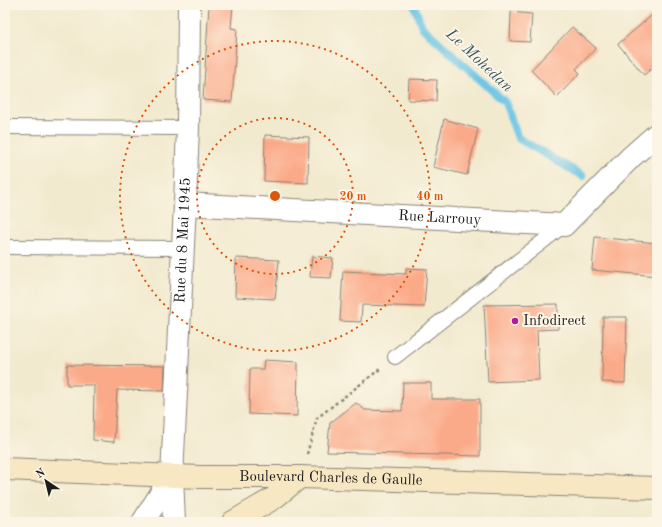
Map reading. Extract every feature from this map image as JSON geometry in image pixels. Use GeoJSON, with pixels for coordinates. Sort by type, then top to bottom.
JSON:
{"type":"FeatureCollection","features":[{"type":"Feature","properties":{"kind":"main road","name":"Boulevard Charles de Gaulle"},"geometry":{"type":"LineString","coordinates":[[5,469],[200,477],[300,477],[657,488]]}},
{"type":"Feature","properties":{"kind":"main road"},"geometry":{"type":"LineString","coordinates":[[233,522],[274,498],[300,477]]}},
{"type":"Feature","properties":{"kind":"street","name":"Rue du 8 Mai 1945"},"geometry":{"type":"LineString","coordinates":[[174,522],[172,476],[188,128],[189,5]]}},
{"type":"Feature","properties":{"kind":"street"},"geometry":{"type":"LineString","coordinates":[[564,225],[631,157],[657,134]]}},
{"type":"Feature","properties":{"kind":"street","name":"Rue Larrouy"},"geometry":{"type":"LineString","coordinates":[[185,204],[564,225]]}},
{"type":"Feature","properties":{"kind":"street"},"geometry":{"type":"LineString","coordinates":[[143,522],[172,476]]}},
{"type":"Feature","properties":{"kind":"lane"},"geometry":{"type":"LineString","coordinates":[[5,128],[188,128]]}},
{"type":"Feature","properties":{"kind":"lane"},"geometry":{"type":"LineString","coordinates":[[395,357],[564,225]]}},
{"type":"Feature","properties":{"kind":"lane"},"geometry":{"type":"LineString","coordinates":[[5,247],[182,248]]}},
{"type":"Feature","properties":{"kind":"path"},"geometry":{"type":"LineString","coordinates":[[300,477],[317,418],[395,357]]}},
{"type":"Feature","properties":{"kind":"building"},"geometry":{"type":"Polygon","coordinates":[[[209,5],[233,5],[231,28],[237,29],[232,102],[203,100],[209,5]]]}},
{"type":"Feature","properties":{"kind":"building"},"geometry":{"type":"Polygon","coordinates":[[[657,11],[657,64],[644,75],[618,44],[657,11]]]}},
{"type":"Feature","properties":{"kind":"building"},"geometry":{"type":"Polygon","coordinates":[[[511,12],[532,14],[530,42],[510,41],[511,12]]]}},
{"type":"Feature","properties":{"kind":"building"},"geometry":{"type":"Polygon","coordinates":[[[572,27],[596,48],[576,69],[580,73],[557,97],[531,70],[572,27]]]}},
{"type":"Feature","properties":{"kind":"building"},"geometry":{"type":"Polygon","coordinates":[[[409,79],[437,80],[436,101],[408,100],[409,79]]]}},
{"type":"Feature","properties":{"kind":"building"},"geometry":{"type":"Polygon","coordinates":[[[444,119],[478,129],[467,175],[433,167],[444,119]]]}},
{"type":"Feature","properties":{"kind":"building"},"geometry":{"type":"Polygon","coordinates":[[[265,135],[309,137],[308,183],[264,181],[265,135]]]}},
{"type":"Feature","properties":{"kind":"building"},"geometry":{"type":"Polygon","coordinates":[[[595,237],[657,243],[657,276],[592,270],[595,237]]]}},
{"type":"Feature","properties":{"kind":"building"},"geometry":{"type":"Polygon","coordinates":[[[312,256],[333,258],[331,278],[310,277],[312,256]]]}},
{"type":"Feature","properties":{"kind":"building"},"geometry":{"type":"Polygon","coordinates":[[[236,258],[279,260],[275,299],[235,297],[236,258]]]}},
{"type":"Feature","properties":{"kind":"building"},"geometry":{"type":"Polygon","coordinates":[[[406,268],[427,269],[424,307],[362,305],[361,322],[340,321],[343,271],[406,274],[406,268]]]}},
{"type":"Feature","properties":{"kind":"building"},"geometry":{"type":"Polygon","coordinates":[[[558,304],[558,329],[537,330],[539,380],[488,382],[484,305],[558,304]]]}},
{"type":"Feature","properties":{"kind":"building"},"geometry":{"type":"Polygon","coordinates":[[[603,317],[627,317],[625,383],[602,382],[603,317]]]}},
{"type":"Feature","properties":{"kind":"building"},"geometry":{"type":"Polygon","coordinates":[[[264,360],[298,362],[297,416],[249,414],[250,369],[263,369],[264,360]]]}},
{"type":"Feature","properties":{"kind":"building"},"geometry":{"type":"Polygon","coordinates":[[[67,365],[165,366],[164,391],[117,390],[114,442],[93,440],[94,385],[67,385],[67,365]]]}},
{"type":"Feature","properties":{"kind":"building"},"geometry":{"type":"Polygon","coordinates":[[[403,383],[431,383],[431,399],[480,399],[480,456],[327,452],[330,423],[356,403],[365,410],[402,411],[403,383]]]}},
{"type":"Feature","properties":{"kind":"waterway","name":"Le Mohedan"},"geometry":{"type":"LineString","coordinates":[[414,5],[422,27],[505,102],[518,138],[583,176]]}},
{"type":"Feature","properties":{"kind":"place","name":"Infodirect"},"geometry":{"type":"Point","coordinates":[515,321]}}]}
